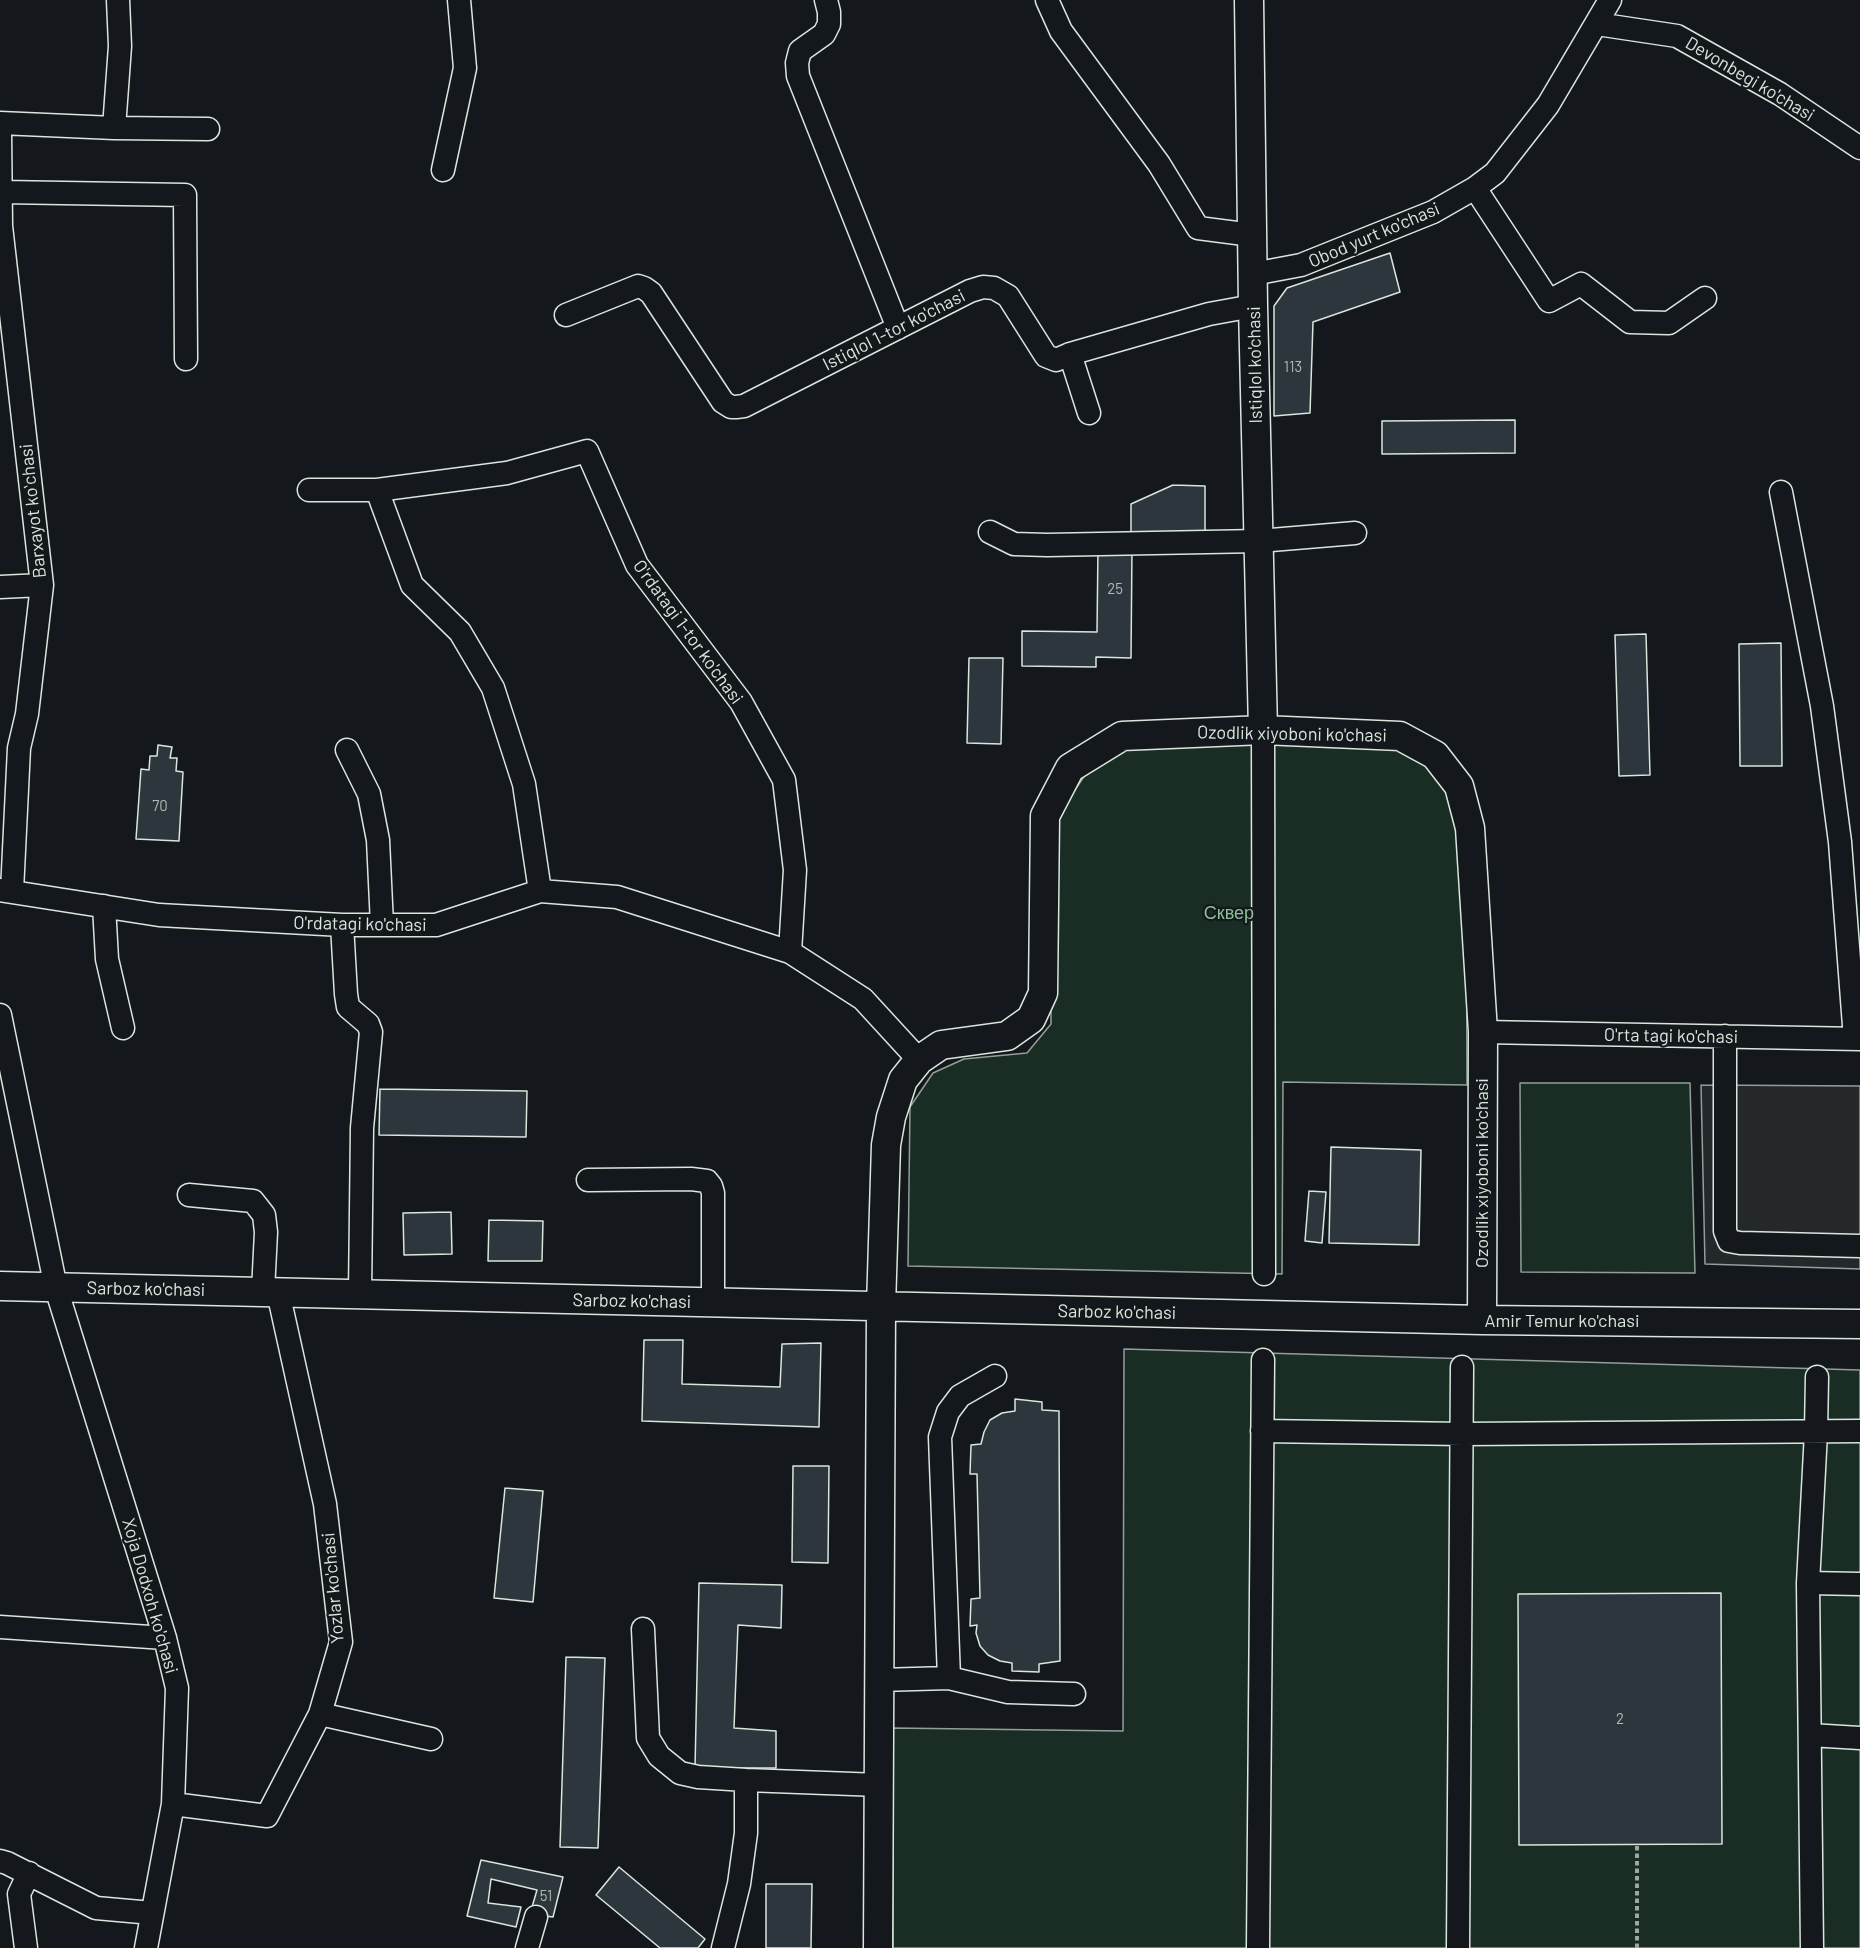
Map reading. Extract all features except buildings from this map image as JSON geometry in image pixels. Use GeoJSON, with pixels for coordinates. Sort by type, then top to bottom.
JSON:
{"type":"FeatureCollection","features":[{"type":"Feature","properties":{"kind":"main road","name":"Istiqlol ko'chasi"},"geometry":{"type":"LineString","coordinates":[[1249,0],[1253,306],[1263,730]]}},
{"type":"Feature","properties":{"kind":"main road","name":"Ozodlik xiyoboni ko'chasi"},"geometry":{"type":"LineString","coordinates":[[878,1948],[880,1307],[886,1145],[889,1126],[903,1080],[919,1060],[940,1045],[1007,1036],[1031,1018],[1043,993],[1045,816],[1070,768],[1122,736],[1263,730],[1400,736],[1435,756],[1460,786],[1470,828],[1483,1032],[1482,1320]]}},
{"type":"Feature","properties":{"kind":"main road","name":"Sarboz ko'chasi"},"geometry":{"type":"LineString","coordinates":[[0,1286],[1263,1316]]}},
{"type":"Feature","properties":{"kind":"main road","name":"Amir Temur ko'chasi"},"geometry":{"type":"LineString","coordinates":[[1263,1316],[1860,1324]]}},
{"type":"Feature","properties":{"kind":"street"},"geometry":{"type":"LineString","coordinates":[[114,128],[120,46],[118,0]]}},
{"type":"Feature","properties":{"kind":"street"},"geometry":{"type":"LineString","coordinates":[[443,170],[465,68],[459,0]]}},
{"type":"Feature","properties":{"kind":"street"},"geometry":{"type":"LineString","coordinates":[[826,0],[829,24],[824,34],[800,51],[797,63],[798,76],[898,327]]}},
{"type":"Feature","properties":{"kind":"street"},"geometry":{"type":"LineString","coordinates":[[1047,0],[1061,30],[1160,164],[1198,228],[1252,235]]}},
{"type":"Feature","properties":{"kind":"street","name":"Obod yurt ko'chasi"},"geometry":{"type":"LineString","coordinates":[[1253,274],[1301,265],[1433,212],[1495,173],[1548,105],[1610,0]]}},
{"type":"Feature","properties":{"kind":"street","name":"Devonbegi ko'chasi"},"geometry":{"type":"LineString","coordinates":[[1597,24],[1677,36],[1780,94],[1860,148]]}},
{"type":"Feature","properties":{"kind":"street"},"geometry":{"type":"LineString","coordinates":[[0,123],[208,129]]}},
{"type":"Feature","properties":{"kind":"street","name":"Barxayot koʻchasi"},"geometry":{"type":"LineString","coordinates":[[0,130],[1,226],[42,585],[27,714],[9,747],[6,890]]}},
{"type":"Feature","properties":{"kind":"street"},"geometry":{"type":"LineString","coordinates":[[1474,188],[1549,301],[1581,284],[1630,322],[1669,322],[1705,298]]}},
{"type":"Feature","properties":{"kind":"street"},"geometry":{"type":"LineString","coordinates":[[2,192],[185,195],[186,359]]}},
{"type":"Feature","properties":{"kind":"street","name":"Istiqlol 1-tor ko'chasi"},"geometry":{"type":"LineString","coordinates":[[566,315],[638,286],[644,288],[651,293],[723,402],[731,407],[744,406],[970,291],[983,287],[994,288],[1008,296],[1046,356],[1056,360],[1209,314],[1253,306]]}},
{"type":"Feature","properties":{"kind":"street"},"geometry":{"type":"LineString","coordinates":[[1070,354],[1089,413]]}},
{"type":"Feature","properties":{"kind":"street","name":"O'rdatagi 1-tor ko'chasi"},"geometry":{"type":"LineString","coordinates":[[309,490],[377,489],[507,473],[587,451],[636,565],[741,702],[784,780],[795,870],[790,952]]}},
{"type":"Feature","properties":{"kind":"street"},"geometry":{"type":"LineString","coordinates":[[377,489],[412,585],[460,632],[493,688],[524,784],[540,891]]}},
{"type":"Feature","properties":{"kind":"street"},"geometry":{"type":"LineString","coordinates":[[1781,492],[1822,706],[1840,842],[1857,1039]]}},
{"type":"Feature","properties":{"kind":"street"},"geometry":{"type":"LineString","coordinates":[[990,532],[1014,544],[1258,541],[1355,533]]}},
{"type":"Feature","properties":{"kind":"street"},"geometry":{"type":"LineString","coordinates":[[0,587],[42,585]]}},
{"type":"Feature","properties":{"kind":"street"},"geometry":{"type":"LineString","coordinates":[[1263,730],[1264,1274]]}},
{"type":"Feature","properties":{"kind":"street"},"geometry":{"type":"LineString","coordinates":[[346,750],[369,794],[378,840],[382,925]]}},
{"type":"Feature","properties":{"kind":"street","name":"O'rdatagi ko'chasi"},"geometry":{"type":"LineString","coordinates":[[6,890],[159,915],[342,925],[436,926],[540,891],[617,897],[790,952],[863,999],[919,1060]]}},
{"type":"Feature","properties":{"kind":"street"},"geometry":{"type":"LineString","coordinates":[[104,906],[107,959],[123,1028]]}},
{"type":"Feature","properties":{"kind":"street"},"geometry":{"type":"LineString","coordinates":[[342,925],[348,1007],[368,1024],[371,1032],[362,1128],[360,1294]]}},
{"type":"Feature","properties":{"kind":"street","name":"Xoja Dodxoh ko'chasi"},"geometry":{"type":"LineString","coordinates":[[0,1015],[56,1287],[165,1638],[177,1688],[173,1804],[146,1948]]}},
{"type":"Feature","properties":{"kind":"street","name":"O'rta tagi ko'chasi"},"geometry":{"type":"LineString","coordinates":[[1483,1032],[1857,1039]]}},
{"type":"Feature","properties":{"kind":"street"},"geometry":{"type":"LineString","coordinates":[[1725,1036],[1725,1231],[1729,1241],[1860,1246]]}},
{"type":"Feature","properties":{"kind":"street"},"geometry":{"type":"LineString","coordinates":[[588,1180],[691,1179],[707,1181],[713,1193],[713,1303]]}},
{"type":"Feature","properties":{"kind":"street","name":"Yozlar ko'chasi"},"geometry":{"type":"LineString","coordinates":[[173,1804],[267,1816],[320,1714],[341,1642],[325,1504],[271,1291],[264,1215],[253,1201],[189,1195]]}},
{"type":"Feature","properties":{"kind":"street"},"geometry":{"type":"LineString","coordinates":[[1258,1948],[1263,1360]]}},
{"type":"Feature","properties":{"kind":"street"},"geometry":{"type":"LineString","coordinates":[[1458,1948],[1462,1367]]}},
{"type":"Feature","properties":{"kind":"street"},"geometry":{"type":"LineString","coordinates":[[949,1678],[940,1437],[948,1412],[960,1396],[995,1377]]}},
{"type":"Feature","properties":{"kind":"street"},"geometry":{"type":"LineString","coordinates":[[1812,1948],[1808,1583],[1817,1377]]}},
{"type":"Feature","properties":{"kind":"street"},"geometry":{"type":"LineString","coordinates":[[1262,1431],[1463,1434],[1860,1431]]}},
{"type":"Feature","properties":{"kind":"street"},"geometry":{"type":"LineString","coordinates":[[1808,1583],[1860,1584]]}},
{"type":"Feature","properties":{"kind":"street"},"geometry":{"type":"LineString","coordinates":[[0,1627],[165,1638]]}},
{"type":"Feature","properties":{"kind":"street"},"geometry":{"type":"LineString","coordinates":[[643,1629],[648,1738],[659,1756],[680,1773],[698,1777],[746,1780],[879,1785]]}},
{"type":"Feature","properties":{"kind":"street"},"geometry":{"type":"LineString","coordinates":[[879,1680],[949,1678],[1008,1692],[1074,1694]]}},
{"type":"Feature","properties":{"kind":"street"},"geometry":{"type":"LineString","coordinates":[[320,1714],[431,1739]]}},
{"type":"Feature","properties":{"kind":"street"},"geometry":{"type":"LineString","coordinates":[[1810,1735],[1860,1738]]}},
{"type":"Feature","properties":{"kind":"street"},"geometry":{"type":"LineString","coordinates":[[723,1948],[739,1884],[746,1833],[746,1780]]}},
{"type":"Feature","properties":{"kind":"street"},"geometry":{"type":"LineString","coordinates":[[0,1861],[96,1908],[152,1913]]}},
{"type":"Feature","properties":{"kind":"street"},"geometry":{"type":"LineString","coordinates":[[26,1948],[18,1894],[29,1874]]}},
{"type":"Feature","properties":{"kind":"street"},"geometry":{"type":"LineString","coordinates":[[527,1948],[536,1917]]}},
{"type":"Feature","properties":{"kind":"path"},"geometry":{"type":"LineString","coordinates":[[1637,1845],[1637,1948]]}},
{"type":"Feature","properties":{"kind":"green space","name":"Сквер"},"geometry":{"type":"Polygon","coordinates":[[[1165,732],[1396,742],[1440,769],[1466,834],[1467,1085],[1283,1082],[1282,1274],[908,1266],[910,1107],[933,1073],[964,1059],[1027,1053],[1051,1024],[1051,825],[1096,759],[1165,732]]]}},
{"type":"Feature","properties":{"kind":"green space"},"geometry":{"type":"Polygon","coordinates":[[[1520,1083],[1690,1083],[1695,1273],[1521,1272],[1520,1083]]]}},
{"type":"Feature","properties":{"kind":"green space"},"geometry":{"type":"Polygon","coordinates":[[[1124,1349],[1860,1370],[1860,1948],[893,1948],[893,1728],[1123,1731],[1124,1349]]]}},
{"type":"Feature","properties":{"kind":"shaded area"},"geometry":{"type":"Polygon","coordinates":[[[1701,1085],[1860,1086],[1860,1269],[1705,1264],[1701,1085]]]}}]}
